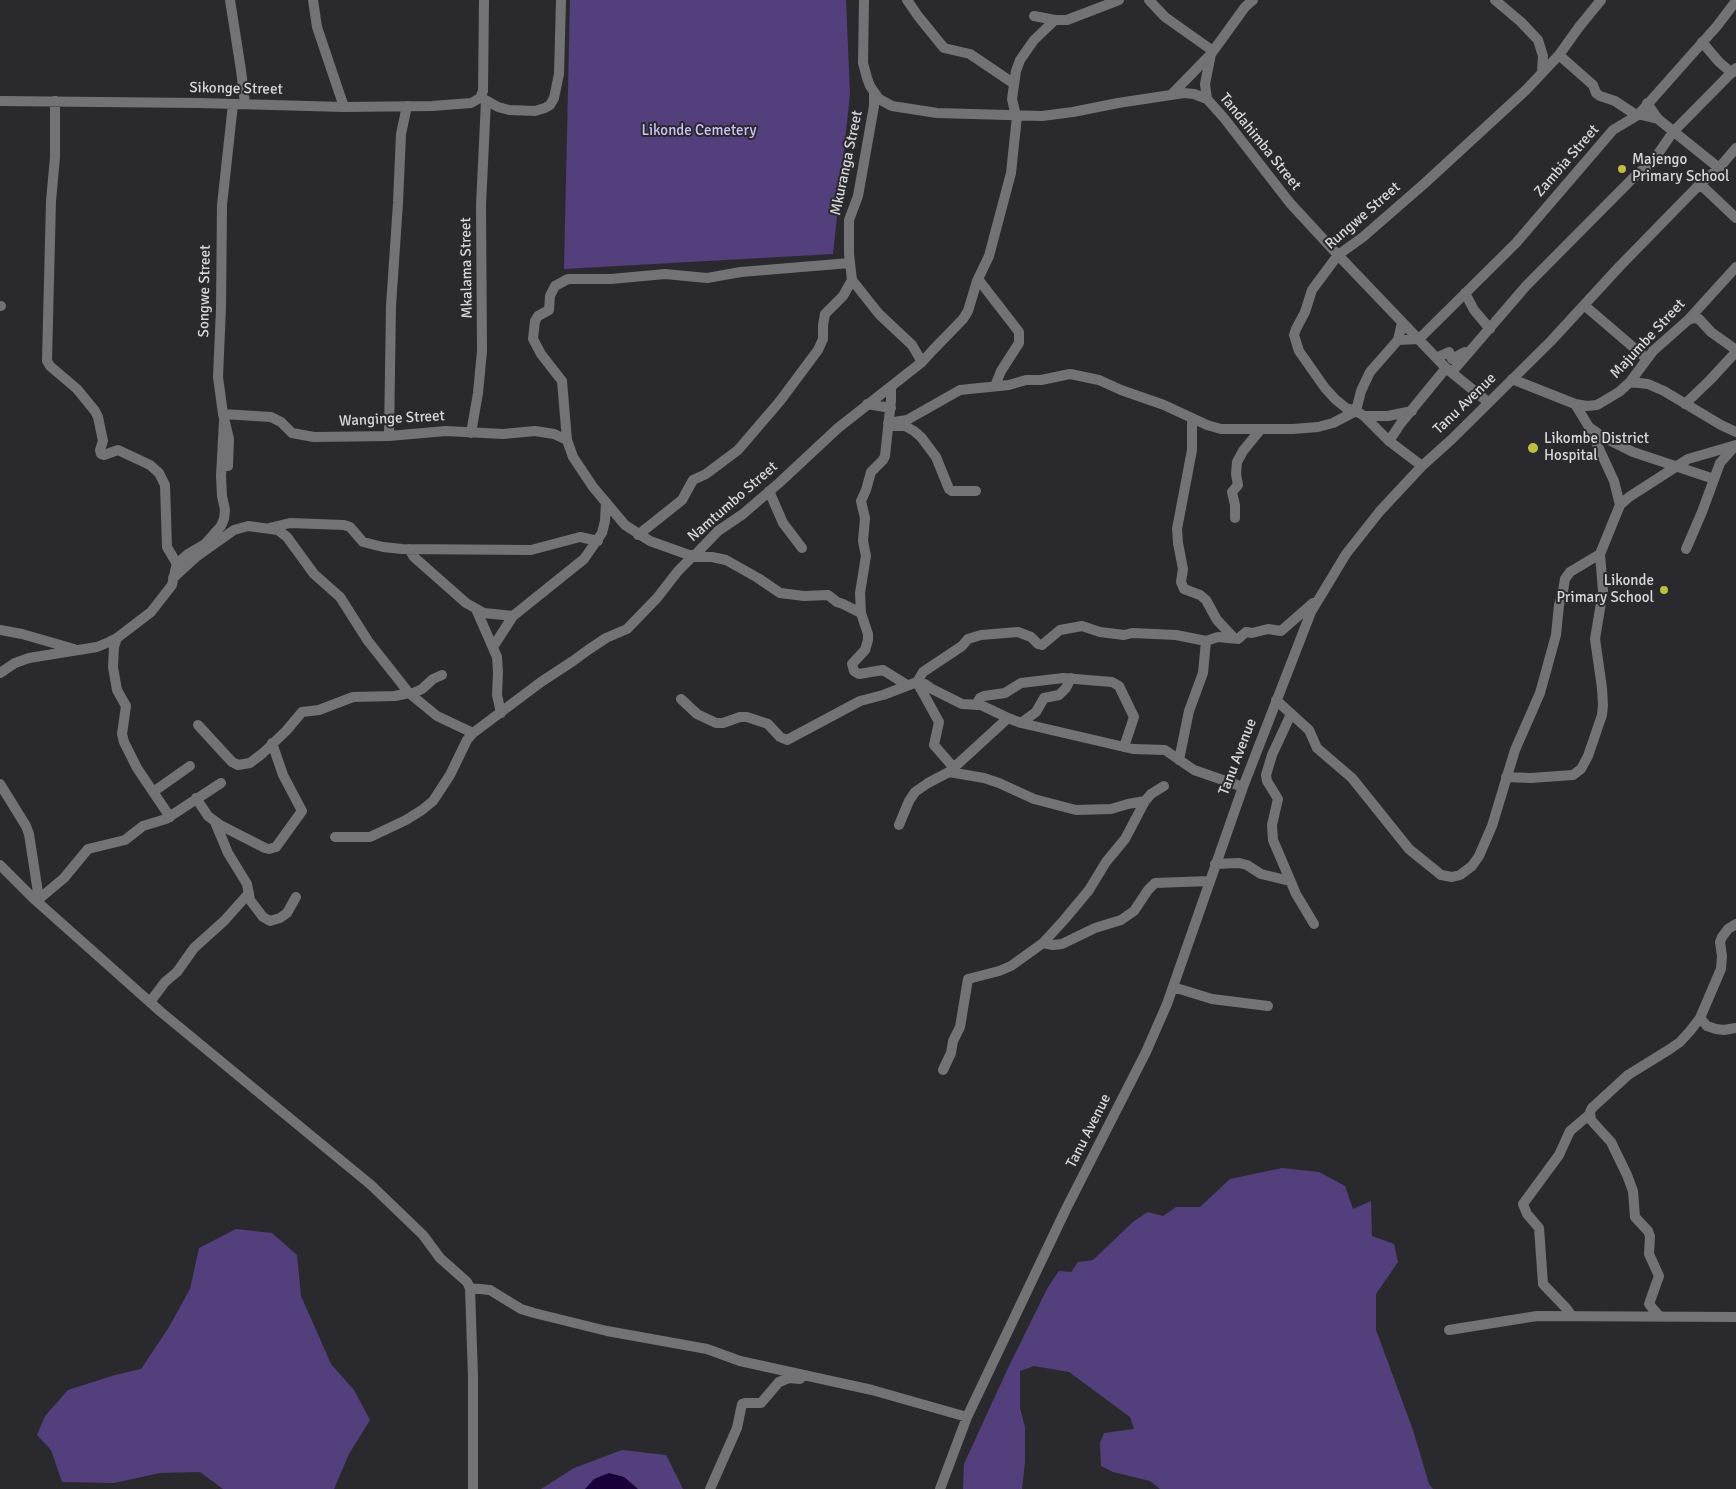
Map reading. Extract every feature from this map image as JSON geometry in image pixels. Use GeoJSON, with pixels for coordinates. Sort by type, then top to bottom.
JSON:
{"type":"FeatureCollection","features":[{"type":"Feature","properties":{"kind":"street"},"geometry":{"type":"LineString","coordinates":[[230,0],[241,70],[244,104]]}},
{"type":"Feature","properties":{"kind":"street"},"geometry":{"type":"LineString","coordinates":[[313,0],[317,27],[344,107]]}},
{"type":"Feature","properties":{"kind":"street","name":"Mkalama Street"},"geometry":{"type":"LineString","coordinates":[[471,433],[477,400],[482,351],[481,205],[484,0]]}},
{"type":"Feature","properties":{"kind":"street"},"geometry":{"type":"LineString","coordinates":[[483,99],[502,109],[509,110],[535,111],[550,105],[554,98],[559,74],[561,0]]}},
{"type":"Feature","properties":{"kind":"street"},"geometry":{"type":"LineString","coordinates":[[864,0],[864,63],[867,78],[874,94]]}},
{"type":"Feature","properties":{"kind":"street"},"geometry":{"type":"LineString","coordinates":[[907,0],[944,48],[970,54],[1013,83],[1024,54],[1034,40],[1055,20]]}},
{"type":"Feature","properties":{"kind":"street"},"geometry":{"type":"LineString","coordinates":[[1034,16],[1067,20],[1119,0]]}},
{"type":"Feature","properties":{"kind":"street"},"geometry":{"type":"LineString","coordinates":[[1149,0],[1165,17],[1212,52]]}},
{"type":"Feature","properties":{"kind":"street"},"geometry":{"type":"LineString","coordinates":[[1172,94],[1212,52],[1252,0]]}},
{"type":"Feature","properties":{"kind":"street"},"geometry":{"type":"LineString","coordinates":[[1495,0],[1536,37],[1543,56],[1542,72]]}},
{"type":"Feature","properties":{"kind":"street","name":"Rungwe Street"},"geometry":{"type":"LineString","coordinates":[[1422,466],[1389,441],[1360,414],[1340,404],[1325,388],[1299,351],[1294,335],[1305,312],[1312,290],[1338,255],[1425,183],[1542,72],[1559,55],[1578,27],[1601,0]]}},
{"type":"Feature","properties":{"kind":"street","name":"Zambia Street"},"geometry":{"type":"LineString","coordinates":[[1419,338],[1527,231],[1613,130],[1638,115],[1736,1]]}},
{"type":"Feature","properties":{"kind":"street"},"geometry":{"type":"LineString","coordinates":[[1389,441],[1401,422],[1490,329],[1526,286],[1652,161],[1673,132],[1734,70],[1719,62],[1702,42]]}},
{"type":"Feature","properties":{"kind":"street"},"geometry":{"type":"LineString","coordinates":[[1207,99],[1206,84],[1212,52]]}},
{"type":"Feature","properties":{"kind":"street"},"geometry":{"type":"LineString","coordinates":[[1559,55],[1593,85],[1596,92],[1638,115],[1658,119]]}},
{"type":"Feature","properties":{"kind":"street","name":"Namtumbo Street"},"geometry":{"type":"LineString","coordinates":[[850,262],[741,272],[706,278],[664,274],[611,279],[568,279],[558,283],[551,290],[549,310],[538,316],[535,321],[533,339],[541,354],[562,381],[567,440],[573,457],[579,468],[625,526],[638,535],[662,546],[694,556],[718,531],[743,514],[838,428],[922,362],[963,319],[968,311],[978,279],[989,256],[1011,172],[1016,116],[1012,99],[1013,83]]}},
{"type":"Feature","properties":{"kind":"street","name":"Tandahimba Street"},"geometry":{"type":"LineString","coordinates":[[874,94],[884,103],[901,109],[937,113],[1016,116],[1055,115],[1172,94],[1194,94],[1207,99],[1290,203],[1338,255],[1449,370],[1488,402]]}},
{"type":"Feature","properties":{"kind":"street","name":"Mkuranga Street"},"geometry":{"type":"LineString","coordinates":[[852,280],[849,220],[858,196],[874,106],[874,94]]}},
{"type":"Feature","properties":{"kind":"street","name":"Sikonge Street"},"geometry":{"type":"LineString","coordinates":[[0,101],[344,107],[471,103],[483,99]]}},
{"type":"Feature","properties":{"kind":"street"},"geometry":{"type":"LineString","coordinates":[[0,673],[23,660],[97,647],[117,638],[151,612],[167,592],[174,578],[177,564],[167,547],[165,486],[159,473],[150,465],[118,450],[104,455],[101,454],[100,450],[103,441],[95,411],[69,380],[50,366],[47,360],[51,201],[55,156],[55,101]]}},
{"type":"Feature","properties":{"kind":"street"},"geometry":{"type":"LineString","coordinates":[[1647,103],[1658,119],[1719,168]]}},
{"type":"Feature","properties":{"kind":"street","name":"Songwe Street"},"geometry":{"type":"LineString","coordinates":[[177,564],[188,554],[206,544],[221,526],[225,510],[221,476],[228,467],[229,446],[218,377],[222,204],[233,104]]}},
{"type":"Feature","properties":{"kind":"street"},"geometry":{"type":"LineString","coordinates":[[389,436],[391,306],[401,134],[407,106]]}},
{"type":"Feature","properties":{"kind":"street","name":"Tanu Avenue"},"geometry":{"type":"LineString","coordinates":[[940,1489],[967,1417],[1066,1209],[1146,1052],[1173,987],[1215,864],[1276,700],[1311,612],[1318,600],[1352,546],[1380,511],[1422,466],[1512,379],[1700,184],[1719,168],[1736,148]]}},
{"type":"Feature","properties":{"kind":"street"},"geometry":{"type":"LineString","coordinates":[[1700,184],[1736,218]]}},
{"type":"Feature","properties":{"kind":"street","name":"Majumbe Street"},"geometry":{"type":"LineString","coordinates":[[1512,379],[1575,404],[1597,405],[1619,392],[1630,382],[1647,359],[1688,320],[1736,266]]}},
{"type":"Feature","properties":{"kind":"street"},"geometry":{"type":"LineString","coordinates":[[978,279],[1019,332],[1019,343],[1001,371],[995,386]]}},
{"type":"Feature","properties":{"kind":"street"},"geometry":{"type":"LineString","coordinates":[[638,535],[682,500],[693,480],[706,474],[738,450],[780,402],[820,346],[823,339],[825,314],[842,296],[852,280],[879,314],[912,345],[922,362]]}},
{"type":"Feature","properties":{"kind":"street"},"geometry":{"type":"LineString","coordinates":[[1465,293],[1474,310],[1490,329]]}},
{"type":"Feature","properties":{"kind":"street"},"geometry":{"type":"LineString","coordinates":[[1584,305],[1647,359]]}},
{"type":"Feature","properties":{"kind":"street"},"geometry":{"type":"LineString","coordinates":[[1699,307],[1699,319]]}},
{"type":"Feature","properties":{"kind":"street"},"geometry":{"type":"LineString","coordinates":[[1685,404],[1736,351],[1711,332],[1699,319],[1688,320]]}},
{"type":"Feature","properties":{"kind":"street"},"geometry":{"type":"LineString","coordinates":[[1360,414],[1361,391],[1370,372],[1398,340],[1402,323]]}},
{"type":"Feature","properties":{"kind":"street"},"geometry":{"type":"LineString","coordinates":[[1398,340],[1419,338]]}},
{"type":"Feature","properties":{"kind":"street"},"geometry":{"type":"LineString","coordinates":[[1438,357],[1449,352],[1452,358],[1457,358],[1472,348]]}},
{"type":"Feature","properties":{"kind":"street"},"geometry":{"type":"LineString","coordinates":[[888,424],[907,420],[960,390],[1009,385],[1026,380],[1041,380],[1064,374],[1081,375],[1099,380],[1221,429],[1260,430],[1318,426],[1360,414],[1388,416],[1412,411]]}},
{"type":"Feature","properties":{"kind":"street"},"geometry":{"type":"LineString","coordinates":[[1630,382],[1648,384],[1664,391],[1736,432]]}},
{"type":"Feature","properties":{"kind":"street"},"geometry":{"type":"LineString","coordinates":[[891,387],[891,408],[885,456],[871,472],[866,490],[861,499],[865,518],[863,541],[866,556],[860,593],[860,613],[868,634],[868,640],[865,650],[852,664],[854,671],[859,674],[883,670],[912,683],[925,684],[962,704],[981,706],[1021,723],[1137,750],[1166,750],[1194,770],[1243,787]]}},
{"type":"Feature","properties":{"kind":"street"},"geometry":{"type":"LineString","coordinates":[[868,404],[891,408]]}},
{"type":"Feature","properties":{"kind":"street"},"geometry":{"type":"LineString","coordinates":[[1575,404],[1589,426],[1614,481],[1620,505]]}},
{"type":"Feature","properties":{"kind":"street","name":"Wanginge Street"},"geometry":{"type":"LineString","coordinates":[[223,417],[271,418],[281,422],[292,433],[314,437],[389,436],[446,431],[503,434],[534,431],[554,434],[567,440]]}},
{"type":"Feature","properties":{"kind":"street"},"geometry":{"type":"LineString","coordinates":[[1192,418],[1190,460],[1177,529],[1183,568],[1181,582],[1184,589],[1200,595],[1206,600],[1217,620],[1233,638]]}},
{"type":"Feature","properties":{"kind":"street"},"geometry":{"type":"LineString","coordinates":[[888,424],[905,426],[914,430],[921,437],[936,457],[948,489],[952,491],[976,491]]}},
{"type":"Feature","properties":{"kind":"street"},"geometry":{"type":"LineString","coordinates":[[1589,426],[1628,450],[1714,479]]}},
{"type":"Feature","properties":{"kind":"street"},"geometry":{"type":"LineString","coordinates":[[1235,518],[1232,492],[1238,485],[1236,469],[1243,451],[1260,430]]}},
{"type":"Feature","properties":{"kind":"street"},"geometry":{"type":"LineString","coordinates":[[1506,777],[1531,778],[1573,775],[1581,768],[1588,756],[1602,715],[1603,705],[1596,639],[1603,591],[1600,554],[1620,505],[1676,466],[1696,456],[1736,445]]}},
{"type":"Feature","properties":{"kind":"street"},"geometry":{"type":"LineString","coordinates":[[1686,549],[1722,460],[1736,445]]}},
{"type":"Feature","properties":{"kind":"street"},"geometry":{"type":"LineString","coordinates":[[769,491],[783,523],[802,548]]}},
{"type":"Feature","properties":{"kind":"street"},"geometry":{"type":"LineString","coordinates":[[493,647],[513,616],[584,559],[602,533],[606,502]]}},
{"type":"Feature","properties":{"kind":"street"},"geometry":{"type":"LineString","coordinates":[[268,528],[290,523],[344,525],[350,527],[366,543],[390,548],[409,549],[531,550],[580,537],[598,541]]}},
{"type":"Feature","properties":{"kind":"street"},"geometry":{"type":"LineString","coordinates":[[174,578],[207,549],[234,530],[248,526],[278,530],[287,537],[314,574],[340,596],[368,641],[410,694],[437,716],[473,733]]}},
{"type":"Feature","properties":{"kind":"street"},"geometry":{"type":"LineString","coordinates":[[409,549],[414,557],[458,596],[476,609],[513,616]]}},
{"type":"Feature","properties":{"kind":"street"},"geometry":{"type":"LineString","coordinates":[[1276,700],[1309,730],[1317,748],[1352,778],[1409,849],[1436,872],[1447,877],[1452,877],[1466,871],[1479,856],[1492,826],[1515,750],[1540,693],[1556,635],[1559,605],[1566,580],[1570,572],[1600,554]]}},
{"type":"Feature","properties":{"kind":"street"},"geometry":{"type":"LineString","coordinates":[[335,838],[370,837],[406,820],[422,810],[433,801],[450,775],[466,740],[473,733],[541,682],[588,650],[606,638],[627,629],[657,598],[678,570],[694,556],[726,560],[780,593],[828,596],[860,613]]}},
{"type":"Feature","properties":{"kind":"street"},"geometry":{"type":"LineString","coordinates":[[682,699],[691,710],[709,720],[720,723],[740,717],[747,717],[768,724],[780,738],[787,740],[860,701],[883,695],[912,683],[923,672],[962,646],[968,639],[1018,632],[1031,637],[1038,644],[1042,645],[1060,630],[1068,627],[1082,626],[1100,632],[1124,635],[1132,633],[1176,635],[1206,641],[1214,637],[1239,639],[1246,632],[1252,633],[1264,629],[1281,631],[1318,600]]}},
{"type":"Feature","properties":{"kind":"street"},"geometry":{"type":"LineString","coordinates":[[476,609],[497,657],[497,695],[502,713]]}},
{"type":"Feature","properties":{"kind":"street"},"geometry":{"type":"LineString","coordinates":[[0,630],[22,634],[78,650]]}},
{"type":"Feature","properties":{"kind":"street"},"geometry":{"type":"LineString","coordinates":[[117,638],[114,647],[113,667],[117,690],[126,706],[122,734],[124,742],[137,768],[170,816]]}},
{"type":"Feature","properties":{"kind":"street"},"geometry":{"type":"LineString","coordinates":[[1179,760],[1189,711],[1203,673],[1206,641]]}},
{"type":"Feature","properties":{"kind":"street"},"geometry":{"type":"LineString","coordinates":[[198,725],[234,764],[250,763],[284,733],[302,712],[319,710],[353,697],[410,694],[422,689],[433,679],[442,675]]}},
{"type":"Feature","properties":{"kind":"street"},"geometry":{"type":"LineString","coordinates":[[976,705],[980,698],[1005,693],[1021,682],[1071,678],[1108,681],[1119,686],[1134,717],[1124,747]]}},
{"type":"Feature","properties":{"kind":"street"},"geometry":{"type":"LineString","coordinates":[[1021,723],[1036,712],[1044,698],[1060,695],[1071,678]]}},
{"type":"Feature","properties":{"kind":"street"},"geometry":{"type":"LineString","coordinates":[[912,683],[939,722],[934,745],[952,770],[1006,785],[1034,799],[1076,810],[1111,809],[1145,801]]}},
{"type":"Feature","properties":{"kind":"street"},"geometry":{"type":"LineString","coordinates":[[1291,714],[1272,755],[1266,775],[1278,799],[1272,824],[1273,840],[1290,880],[1314,924]]}},
{"type":"Feature","properties":{"kind":"street"},"geometry":{"type":"LineString","coordinates":[[900,825],[909,801],[915,792],[952,770],[1008,718]]}},
{"type":"Feature","properties":{"kind":"street"},"geometry":{"type":"LineString","coordinates":[[196,798],[208,816],[215,822],[269,849],[276,847],[302,810],[283,775],[272,743]]}},
{"type":"Feature","properties":{"kind":"street"},"geometry":{"type":"LineString","coordinates":[[154,792],[190,766]]}},
{"type":"Feature","properties":{"kind":"street"},"geometry":{"type":"LineString","coordinates":[[37,899],[64,878],[88,848],[125,840],[146,824],[162,821],[221,783]]}},
{"type":"Feature","properties":{"kind":"street"},"geometry":{"type":"LineString","coordinates":[[0,784],[30,834],[37,899]]}},
{"type":"Feature","properties":{"kind":"street"},"geometry":{"type":"LineString","coordinates":[[943,1070],[960,1027],[968,979],[988,975],[1005,968],[1043,943],[1089,890],[1106,862],[1125,840],[1145,801],[1151,794],[1164,786]]}},
{"type":"Feature","properties":{"kind":"street"},"geometry":{"type":"LineString","coordinates":[[215,822],[228,853],[247,884],[252,904],[263,917],[270,921],[280,918],[287,913],[296,896]]}},
{"type":"Feature","properties":{"kind":"street"},"geometry":{"type":"LineString","coordinates":[[1215,864],[1239,863],[1247,865],[1261,874],[1290,880]]}},
{"type":"Feature","properties":{"kind":"street"},"geometry":{"type":"LineString","coordinates":[[0,865],[150,1002],[371,1185],[423,1235],[440,1258],[467,1282],[470,1288],[473,1378],[473,1489]]}},
{"type":"Feature","properties":{"kind":"street"},"geometry":{"type":"LineString","coordinates":[[1043,943],[1062,944],[1096,928],[1121,920],[1134,910],[1155,883],[1209,881]]}},
{"type":"Feature","properties":{"kind":"street"},"geometry":{"type":"LineString","coordinates":[[150,1002],[197,946],[224,921],[249,892]]}},
{"type":"Feature","properties":{"kind":"street"},"geometry":{"type":"LineString","coordinates":[[1659,1316],[1650,1304],[1659,1276],[1649,1254],[1650,1236],[1648,1231],[1635,1217],[1630,1182],[1611,1142],[1591,1120],[1590,1114],[1592,1108],[1628,1075],[1680,1042],[1690,1032],[1700,1018],[1721,969],[1720,942],[1728,929],[1736,924]]}},
{"type":"Feature","properties":{"kind":"street"},"geometry":{"type":"LineString","coordinates":[[1173,987],[1212,999],[1268,1006]]}},
{"type":"Feature","properties":{"kind":"street"},"geometry":{"type":"LineString","coordinates":[[1700,1018],[1707,1026],[1716,1029],[1736,1028]]}},
{"type":"Feature","properties":{"kind":"street"},"geometry":{"type":"LineString","coordinates":[[1572,1316],[1542,1282],[1539,1228],[1527,1214],[1524,1204],[1559,1155],[1570,1131],[1590,1114]]}},
{"type":"Feature","properties":{"kind":"street"},"geometry":{"type":"LineString","coordinates":[[470,1288],[490,1290],[521,1309],[534,1313],[607,1331],[707,1349],[740,1361],[888,1394],[967,1417]]}},
{"type":"Feature","properties":{"kind":"street"},"geometry":{"type":"LineString","coordinates":[[1449,1330],[1537,1316],[1736,1317]]}},
{"type":"Feature","properties":{"kind":"street"},"geometry":{"type":"LineString","coordinates":[[710,1489],[737,1428],[742,1404],[761,1404],[777,1384],[783,1380],[814,1377]]}},
{"type":"Feature","properties":{"kind":"green space","name":"Likonde Cemetery"},"geometry":{"type":"Polygon","coordinates":[[[570,0],[846,0],[850,94],[833,254],[564,269],[570,0]]]}},
{"type":"Feature","properties":{"kind":"green space"},"geometry":{"type":"Polygon","coordinates":[[[1282,1168],[1319,1172],[1345,1186],[1353,1209],[1371,1201],[1372,1236],[1394,1244],[1398,1262],[1376,1294],[1376,1330],[1413,1430],[1429,1484],[1433,1489],[1160,1489],[1150,1481],[1113,1472],[1101,1466],[1100,1443],[1104,1433],[1134,1429],[1130,1417],[1069,1372],[1034,1366],[1020,1371],[1020,1408],[1025,1427],[1025,1462],[1022,1489],[963,1489],[964,1464],[1008,1368],[1048,1287],[1059,1271],[1071,1272],[1078,1262],[1093,1260],[1134,1221],[1148,1212],[1163,1216],[1176,1207],[1200,1207],[1230,1179],[1282,1168]]]}},
{"type":"Feature","properties":{"kind":"green space"},"geometry":{"type":"Polygon","coordinates":[[[236,1229],[272,1233],[297,1255],[301,1296],[331,1364],[354,1390],[370,1420],[349,1454],[334,1489],[223,1489],[200,1472],[160,1473],[114,1483],[62,1482],[51,1450],[37,1435],[45,1416],[68,1390],[141,1369],[169,1327],[190,1289],[199,1248],[236,1229]]]}},
{"type":"Feature","properties":{"kind":"green space"},"geometry":{"type":"Polygon","coordinates":[[[622,1450],[666,1455],[683,1489],[541,1489],[574,1468],[622,1450]]]}},
{"type":"Feature","properties":{"kind":"shaded area"},"geometry":{"type":"Polygon","coordinates":[[[609,1473],[624,1477],[638,1489],[585,1489],[594,1479],[609,1473]]]}},
{"type":"Feature","properties":{"kind":"place","name":"Majengo Primary School"},"geometry":{"type":"Point","coordinates":[1622,169]}},
{"type":"Feature","properties":{"kind":"place","name":"Likombe District Hospital"},"geometry":{"type":"Point","coordinates":[1533,448]}},
{"type":"Feature","properties":{"kind":"place","name":"Likonde Primary School"},"geometry":{"type":"Point","coordinates":[1664,590]}}]}
